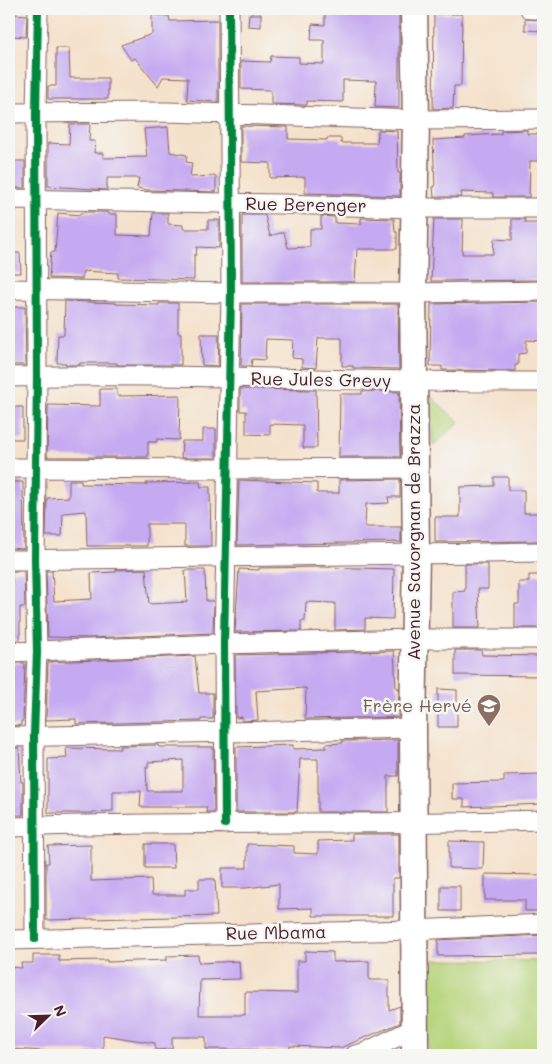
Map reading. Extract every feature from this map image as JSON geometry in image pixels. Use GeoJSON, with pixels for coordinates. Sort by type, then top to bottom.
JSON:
{"type":"FeatureCollection","features":[{"type":"Feature","properties":{"kind":"main road","name":"Avenue Savorgnan de Brazza"},"geometry":{"type":"LineString","coordinates":[[414,9],[416,120],[413,294],[416,553],[413,728],[415,1055]]}},
{"type":"Feature","properties":{"kind":"street"},"geometry":{"type":"LineString","coordinates":[[35,939],[34,735],[37,652],[35,559],[38,199],[36,113],[38,9]]}},
{"type":"Feature","properties":{"kind":"street"},"geometry":{"type":"LineString","coordinates":[[225,824],[224,644],[230,293],[229,9]]}},
{"type":"Feature","properties":{"kind":"street"},"geometry":{"type":"LineString","coordinates":[[530,9],[543,9]]}},
{"type":"Feature","properties":{"kind":"street"},"geometry":{"type":"LineString","coordinates":[[9,113],[167,112],[416,120],[543,119]]}},
{"type":"Feature","properties":{"kind":"street","name":"Rue Berenger"},"geometry":{"type":"LineString","coordinates":[[9,199],[414,208],[543,208]]}},
{"type":"Feature","properties":{"kind":"street"},"geometry":{"type":"LineString","coordinates":[[9,289],[413,294],[543,291]]}},
{"type":"Feature","properties":{"kind":"street","name":"Rue Jules Grevy"},"geometry":{"type":"LineString","coordinates":[[9,377],[543,382]]}},
{"type":"Feature","properties":{"kind":"street"},"geometry":{"type":"LineString","coordinates":[[9,468],[414,468]]}},
{"type":"Feature","properties":{"kind":"street"},"geometry":{"type":"LineString","coordinates":[[9,560],[543,552]]}},
{"type":"Feature","properties":{"kind":"street"},"geometry":{"type":"LineString","coordinates":[[9,652],[414,639],[543,639]]}},
{"type":"Feature","properties":{"kind":"street"},"geometry":{"type":"LineString","coordinates":[[9,737],[413,728]]}},
{"type":"Feature","properties":{"kind":"street"},"geometry":{"type":"LineString","coordinates":[[9,827],[413,824],[543,820]]}},
{"type":"Feature","properties":{"kind":"street","name":"Rue Mbama"},"geometry":{"type":"LineString","coordinates":[[9,940],[413,930],[543,924]]}},
{"type":"Feature","properties":{"kind":"street"},"geometry":{"type":"LineString","coordinates":[[355,1055],[364,1053],[415,1028]]}},
{"type":"Feature","properties":{"kind":"green space"},"geometry":{"type":"Polygon","coordinates":[[[430,396],[459,422],[433,446],[430,396]]]}},
{"type":"Feature","properties":{"kind":"green space"},"geometry":{"type":"Polygon","coordinates":[[[430,960],[543,961],[543,1055],[428,1055],[430,960]]]}},
{"type":"Feature","properties":{"kind":"building"},"geometry":{"type":"Polygon","coordinates":[[[325,12],[399,14],[399,108],[375,107],[376,81],[343,80],[343,102],[307,101],[307,105],[271,104],[271,91],[269,90],[241,89],[241,61],[270,62],[271,56],[299,57],[299,63],[324,64],[324,40],[311,40],[312,24],[325,25],[325,12]]]}},
{"type":"Feature","properties":{"kind":"building"},"geometry":{"type":"Polygon","coordinates":[[[15,14],[27,15],[26,37],[9,36],[9,18],[15,18],[15,14]]]}},
{"type":"Feature","properties":{"kind":"building"},"geometry":{"type":"Polygon","coordinates":[[[249,14],[261,14],[261,27],[248,26],[249,14]]]}},
{"type":"Feature","properties":{"kind":"building"},"geometry":{"type":"Polygon","coordinates":[[[434,14],[462,14],[461,86],[454,86],[453,108],[433,109],[434,14]]]}},
{"type":"Feature","properties":{"kind":"building"},"geometry":{"type":"Polygon","coordinates":[[[152,15],[169,16],[170,21],[218,20],[218,102],[187,100],[188,78],[163,77],[158,86],[135,58],[131,60],[121,45],[152,34],[152,15]]]}},
{"type":"Feature","properties":{"kind":"building"},"geometry":{"type":"Polygon","coordinates":[[[525,19],[543,20],[543,31],[525,30],[525,19]]]}},
{"type":"Feature","properties":{"kind":"building"},"geometry":{"type":"Polygon","coordinates":[[[56,48],[69,48],[70,78],[108,78],[108,99],[48,99],[48,86],[56,86],[56,48]]]}},
{"type":"Feature","properties":{"kind":"building"},"geometry":{"type":"Polygon","coordinates":[[[70,124],[90,124],[89,141],[95,141],[94,153],[103,153],[103,158],[147,157],[144,129],[168,127],[170,152],[187,155],[186,162],[192,163],[190,177],[216,176],[216,192],[147,190],[137,188],[139,178],[107,178],[107,190],[48,186],[48,143],[69,144],[70,124]]]}},
{"type":"Feature","properties":{"kind":"building"},"geometry":{"type":"Polygon","coordinates":[[[241,126],[288,127],[288,139],[327,140],[327,138],[341,138],[341,143],[377,143],[378,130],[397,131],[400,196],[305,193],[305,177],[270,178],[270,163],[241,162],[241,126]]]}},
{"type":"Feature","properties":{"kind":"building"},"geometry":{"type":"Polygon","coordinates":[[[527,130],[527,134],[543,134],[543,161],[530,161],[529,197],[493,197],[493,193],[461,192],[462,197],[434,197],[433,140],[501,134],[501,131],[527,130]]]}},
{"type":"Feature","properties":{"kind":"building"},"geometry":{"type":"Polygon","coordinates":[[[9,161],[25,161],[25,188],[9,188],[9,161]]]}},
{"type":"Feature","properties":{"kind":"building"},"geometry":{"type":"Polygon","coordinates":[[[58,213],[80,215],[80,213],[117,214],[117,235],[151,236],[153,213],[168,213],[168,224],[183,225],[183,229],[208,229],[208,220],[219,220],[219,248],[197,247],[196,255],[194,255],[194,280],[118,278],[118,273],[83,271],[82,279],[49,278],[51,252],[55,252],[58,213]]]}},
{"type":"Feature","properties":{"kind":"building"},"geometry":{"type":"Polygon","coordinates":[[[242,215],[265,215],[270,236],[284,232],[288,248],[310,247],[310,229],[321,229],[321,216],[335,217],[335,223],[361,224],[361,218],[394,219],[395,232],[397,232],[397,249],[357,249],[355,282],[242,282],[242,215]]]}},
{"type":"Feature","properties":{"kind":"building"},"geometry":{"type":"Polygon","coordinates":[[[434,219],[463,219],[462,254],[493,254],[494,239],[512,240],[512,219],[525,219],[525,223],[543,223],[543,280],[431,281],[434,219]]]}},
{"type":"Feature","properties":{"kind":"building"},"geometry":{"type":"Polygon","coordinates":[[[9,253],[20,253],[21,273],[9,273],[9,253]]]}},
{"type":"Feature","properties":{"kind":"building"},"geometry":{"type":"Polygon","coordinates":[[[65,301],[159,305],[159,303],[178,303],[178,333],[181,333],[181,365],[80,363],[80,365],[66,365],[66,363],[57,363],[58,335],[64,335],[65,301]]]}},
{"type":"Feature","properties":{"kind":"building"},"geometry":{"type":"Polygon","coordinates":[[[543,302],[543,341],[526,340],[526,353],[518,354],[518,365],[515,365],[515,371],[442,370],[442,366],[430,366],[431,304],[543,302]]]}},
{"type":"Feature","properties":{"kind":"building"},"geometry":{"type":"Polygon","coordinates":[[[242,304],[398,304],[399,369],[342,366],[342,338],[318,338],[316,368],[302,367],[302,359],[292,358],[293,340],[266,339],[265,360],[252,359],[251,366],[241,366],[242,304]]]}},
{"type":"Feature","properties":{"kind":"building"},"geometry":{"type":"Polygon","coordinates":[[[9,307],[25,307],[26,365],[9,365],[9,307]]]}},
{"type":"Feature","properties":{"kind":"building"},"geometry":{"type":"Polygon","coordinates":[[[201,334],[219,334],[218,366],[202,365],[201,334]]]}},
{"type":"Feature","properties":{"kind":"building"},"geometry":{"type":"Polygon","coordinates":[[[100,389],[117,389],[117,396],[180,395],[179,440],[157,439],[157,442],[148,442],[148,457],[47,457],[48,405],[100,406],[100,389]]]}},
{"type":"Feature","properties":{"kind":"building"},"geometry":{"type":"Polygon","coordinates":[[[240,389],[316,390],[317,448],[303,448],[303,425],[270,424],[270,435],[246,434],[246,411],[240,411],[240,389]]]}},
{"type":"Feature","properties":{"kind":"building"},"geometry":{"type":"Polygon","coordinates":[[[362,391],[399,392],[400,457],[339,457],[340,394],[362,394],[362,391]]]}},
{"type":"Feature","properties":{"kind":"building"},"geometry":{"type":"Polygon","coordinates":[[[9,407],[23,407],[23,439],[9,439],[9,407]]]}},
{"type":"Feature","properties":{"kind":"building"},"geometry":{"type":"Polygon","coordinates":[[[203,429],[216,429],[216,458],[181,458],[182,441],[203,441],[203,429]]]}},
{"type":"Feature","properties":{"kind":"building"},"geometry":{"type":"Polygon","coordinates":[[[494,477],[508,477],[508,490],[524,490],[524,513],[543,513],[543,541],[435,542],[435,517],[460,517],[460,487],[494,486],[494,477]]]}},
{"type":"Feature","properties":{"kind":"building"},"geometry":{"type":"Polygon","coordinates":[[[400,479],[400,497],[388,497],[389,503],[366,504],[365,527],[401,527],[401,542],[237,545],[239,480],[317,483],[317,493],[339,493],[339,480],[400,479]]]}},
{"type":"Feature","properties":{"kind":"building"},"geometry":{"type":"Polygon","coordinates":[[[69,480],[81,480],[81,484],[147,485],[146,483],[200,482],[201,487],[210,487],[211,546],[185,546],[185,524],[147,524],[147,546],[87,546],[86,511],[63,513],[62,536],[46,536],[47,498],[69,497],[69,480]]]}},
{"type":"Feature","properties":{"kind":"building"},"geometry":{"type":"Polygon","coordinates":[[[9,482],[23,482],[24,549],[9,548],[9,482]]]}},
{"type":"Feature","properties":{"kind":"building"},"geometry":{"type":"Polygon","coordinates":[[[465,564],[488,564],[488,589],[478,589],[480,628],[453,628],[453,592],[465,591],[465,564]]]}},
{"type":"Feature","properties":{"kind":"building"},"geometry":{"type":"Polygon","coordinates":[[[322,567],[394,569],[393,619],[365,618],[365,629],[335,630],[335,603],[306,602],[305,621],[301,621],[301,631],[235,632],[239,569],[322,567]]]}},
{"type":"Feature","properties":{"kind":"building"},"geometry":{"type":"Polygon","coordinates":[[[146,569],[149,604],[187,602],[185,570],[205,570],[206,601],[214,601],[213,633],[89,638],[48,637],[46,571],[52,571],[54,601],[92,599],[91,573],[146,569]]]}},
{"type":"Feature","properties":{"kind":"building"},"geometry":{"type":"Polygon","coordinates":[[[12,571],[24,571],[25,607],[20,607],[20,640],[9,641],[9,594],[12,594],[12,571]]]}},
{"type":"Feature","properties":{"kind":"building"},"geometry":{"type":"Polygon","coordinates":[[[529,575],[543,575],[543,628],[515,628],[515,604],[519,604],[519,582],[529,582],[529,575]]]}},
{"type":"Feature","properties":{"kind":"building"},"geometry":{"type":"Polygon","coordinates":[[[455,650],[481,650],[482,655],[543,656],[543,676],[455,675],[455,650]]]}},
{"type":"Feature","properties":{"kind":"building"},"geometry":{"type":"Polygon","coordinates":[[[394,651],[396,688],[399,688],[398,717],[305,719],[306,688],[256,691],[258,720],[242,721],[242,717],[236,718],[235,655],[394,651]]]}},
{"type":"Feature","properties":{"kind":"building"},"geometry":{"type":"Polygon","coordinates":[[[195,656],[199,693],[213,693],[213,719],[201,719],[201,721],[76,724],[76,719],[46,720],[48,662],[195,656]]]}},
{"type":"Feature","properties":{"kind":"building"},"geometry":{"type":"Polygon","coordinates":[[[9,663],[25,663],[23,721],[21,721],[21,725],[9,726],[9,663]]]}},
{"type":"Feature","properties":{"kind":"building"},"geometry":{"type":"Polygon","coordinates":[[[438,689],[457,690],[457,727],[438,727],[438,689]]]}},
{"type":"Feature","properties":{"kind":"building"},"geometry":{"type":"Polygon","coordinates":[[[398,740],[398,776],[388,776],[388,812],[318,812],[318,759],[300,759],[297,812],[236,812],[236,747],[293,745],[293,749],[326,748],[326,744],[343,743],[342,741],[398,740]]]}},
{"type":"Feature","properties":{"kind":"building"},"geometry":{"type":"Polygon","coordinates":[[[120,746],[213,747],[214,812],[206,812],[207,807],[140,807],[141,791],[113,791],[113,811],[48,813],[48,759],[67,758],[66,748],[120,749],[120,746]],[[183,760],[148,762],[148,767],[146,767],[147,791],[183,791],[183,760]]]}},
{"type":"Feature","properties":{"kind":"building"},"geometry":{"type":"Polygon","coordinates":[[[9,748],[19,748],[21,782],[23,782],[23,815],[9,815],[9,748]]]}},
{"type":"Feature","properties":{"kind":"building"},"geometry":{"type":"Polygon","coordinates":[[[543,774],[543,804],[464,807],[464,799],[452,799],[452,783],[504,782],[504,775],[543,774]]]}},
{"type":"Feature","properties":{"kind":"building"},"geometry":{"type":"Polygon","coordinates":[[[352,834],[399,834],[399,878],[393,878],[393,916],[313,916],[313,908],[279,909],[279,884],[246,888],[222,888],[222,868],[247,868],[247,844],[294,846],[294,853],[318,854],[318,841],[352,840],[352,834]]]}},
{"type":"Feature","properties":{"kind":"building"},"geometry":{"type":"Polygon","coordinates":[[[449,841],[484,842],[483,869],[449,868],[449,841]]]}},
{"type":"Feature","properties":{"kind":"building"},"geometry":{"type":"Polygon","coordinates":[[[145,844],[173,844],[174,868],[145,868],[145,844]]]}},
{"type":"Feature","properties":{"kind":"building"},"geometry":{"type":"Polygon","coordinates":[[[91,845],[91,881],[151,879],[152,895],[185,895],[185,889],[199,889],[199,879],[215,879],[217,916],[46,920],[46,863],[49,863],[48,846],[91,845]]]}},
{"type":"Feature","properties":{"kind":"building"},"geometry":{"type":"Polygon","coordinates":[[[485,874],[543,875],[543,911],[525,911],[525,900],[485,900],[485,874]]]}},
{"type":"Feature","properties":{"kind":"building"},"geometry":{"type":"Polygon","coordinates":[[[441,886],[460,886],[460,911],[441,911],[441,886]]]}},
{"type":"Feature","properties":{"kind":"building"},"geometry":{"type":"Polygon","coordinates":[[[543,935],[543,955],[438,956],[438,940],[543,935]]]}},
{"type":"Feature","properties":{"kind":"building"},"geometry":{"type":"Polygon","coordinates":[[[305,951],[333,952],[333,962],[369,961],[369,980],[389,980],[389,1010],[400,1006],[400,1023],[340,1048],[290,1046],[290,1050],[206,1049],[206,1037],[172,1037],[172,1049],[155,1050],[155,1043],[103,1035],[103,1051],[9,1049],[9,967],[22,968],[21,963],[33,963],[33,955],[59,955],[59,961],[167,960],[167,956],[198,955],[199,963],[239,961],[240,979],[200,980],[199,1015],[245,1015],[245,992],[297,993],[297,961],[305,961],[305,951]]]}},
{"type":"Feature","properties":{"kind":"cycle path"},"geometry":{"type":"LineString","coordinates":[[35,939],[34,735],[37,652],[35,559],[37,376],[36,113],[38,9]]}},
{"type":"Feature","properties":{"kind":"cycle path"},"geometry":{"type":"LineString","coordinates":[[225,824],[224,644],[231,293],[229,9]]}},
{"type":"Feature","properties":{"kind":"place","name":"Frère Hervé"},"geometry":{"type":"Point","coordinates":[489,727]}}]}
